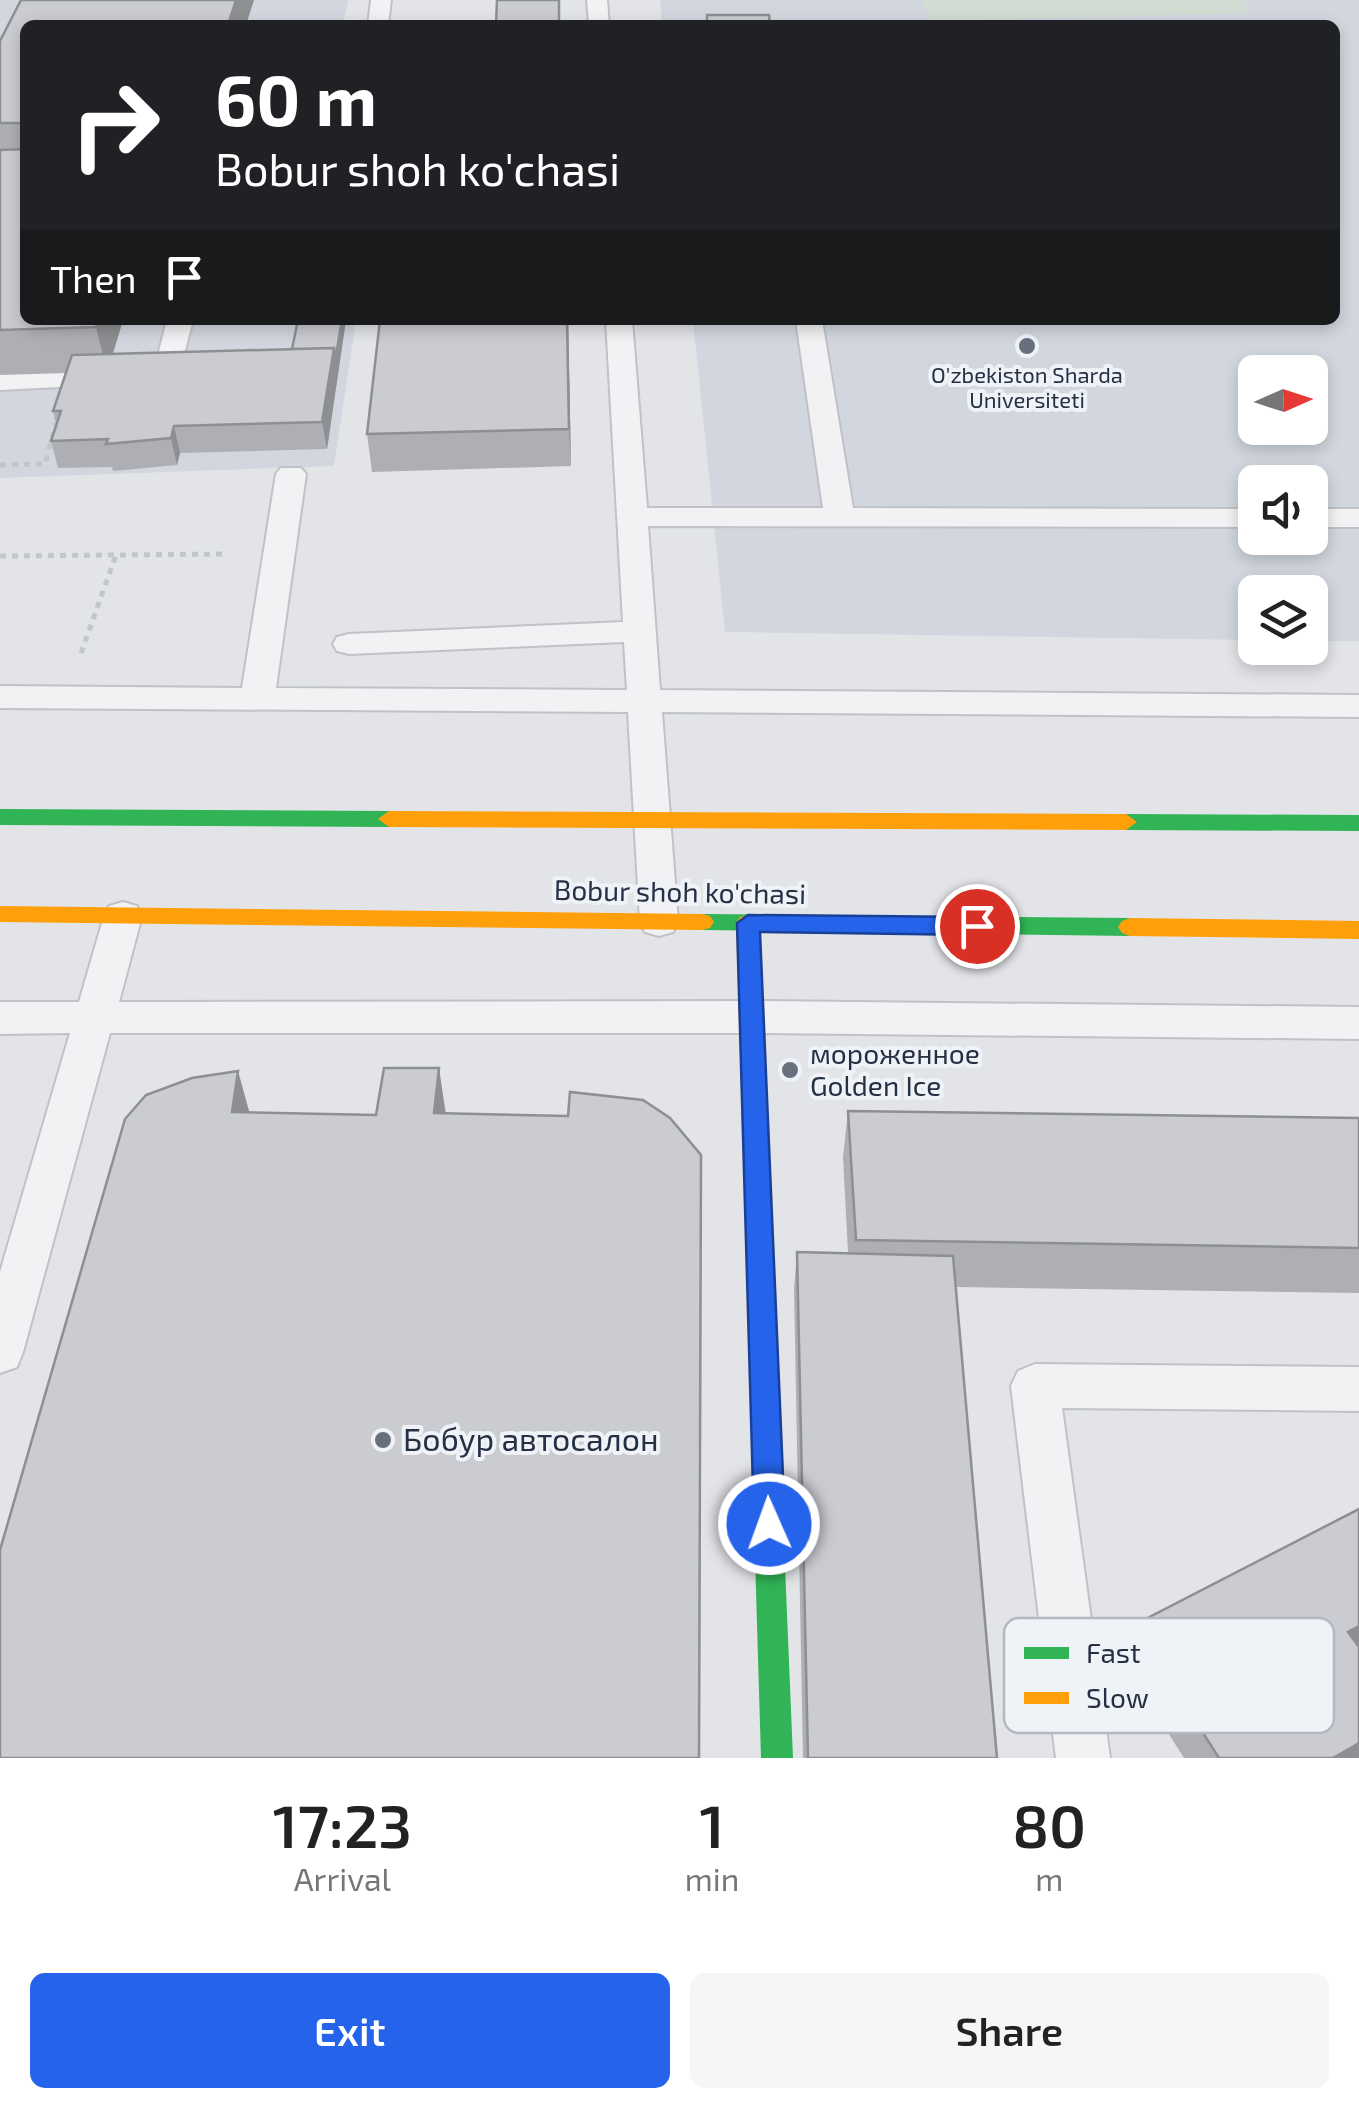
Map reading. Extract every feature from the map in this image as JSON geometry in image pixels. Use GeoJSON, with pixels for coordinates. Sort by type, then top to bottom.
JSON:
{"type":"FeatureCollection","features":[{"type":"Feature","properties":{"kind":"main road"},"geometry":{"type":"LineString","coordinates":[[0,818],[1359,823]]}},
{"type":"Feature","properties":{"kind":"main road","name":"Bobur shoh ko'chasi"},"geometry":{"type":"LineString","coordinates":[[0,914],[1359,930]]}},
{"type":"Feature","properties":{"kind":"main road"},"geometry":{"type":"LineString","coordinates":[[748,923],[777,1758]]}},
{"type":"Feature","properties":{"kind":"lane"},"geometry":{"type":"LineString","coordinates":[[0,382],[167,375],[179,325]]}},
{"type":"Feature","properties":{"kind":"lane"},"geometry":{"type":"LineString","coordinates":[[619,325],[659,922]]}},
{"type":"Feature","properties":{"kind":"lane"},"geometry":{"type":"LineString","coordinates":[[809,325],[839,517]]}},
{"type":"Feature","properties":{"kind":"lane"},"geometry":{"type":"LineString","coordinates":[[257,699],[291,474]]}},
{"type":"Feature","properties":{"kind":"lane"},"geometry":{"type":"LineString","coordinates":[[632,517],[1238,518]]}},
{"type":"Feature","properties":{"kind":"lane"},"geometry":{"type":"LineString","coordinates":[[1328,518],[1359,518]]}},
{"type":"Feature","properties":{"kind":"lane"},"geometry":{"type":"LineString","coordinates":[[349,644],[640,630]]}},
{"type":"Feature","properties":{"kind":"lane"},"geometry":{"type":"LineString","coordinates":[[0,697],[1359,706]]}},
{"type":"Feature","properties":{"kind":"lane"},"geometry":{"type":"LineString","coordinates":[[0,1352],[123,916]]}},
{"type":"Feature","properties":{"kind":"lane"},"geometry":{"type":"LineString","coordinates":[[0,1018],[752,1017],[1359,1023]]}},
{"type":"Feature","properties":{"kind":"lane"},"geometry":{"type":"LineString","coordinates":[[1065,1618],[1036,1386],[1359,1389]]}},
{"type":"Feature","properties":{"kind":"lane"},"geometry":{"type":"LineString","coordinates":[[1080,1733],[1083,1758]]}},
{"type":"Feature","properties":{"kind":"path"},"geometry":{"type":"LineString","coordinates":[[0,465],[45,464],[68,379]]}},
{"type":"Feature","properties":{"kind":"path"},"geometry":{"type":"LineString","coordinates":[[0,556],[278,554]]}},
{"type":"Feature","properties":{"kind":"path"},"geometry":{"type":"LineString","coordinates":[[66,653],[82,652],[116,555]]}},
{"type":"Feature","properties":{"kind":"shaded area"},"geometry":{"type":"Polygon","coordinates":[[[0,0],[348,0],[344,20],[20,20],[20,325],[355,325],[334,466],[0,478],[0,0]]]}},
{"type":"Feature","properties":{"kind":"shaded area","name":"O'zbekiston Sharda Universiteti"},"geometry":{"type":"Polygon","coordinates":[[[660,0],[1359,0],[1359,641],[1328,641],[1328,575],[1238,575],[1238,640],[725,632],[694,325],[1340,325],[1340,20],[662,20],[660,0]]]}},
{"type":"Feature","properties":{"kind":"shaded area"},"geometry":{"type":"Polygon","coordinates":[[[922,0],[1242,0],[1252,13],[970,20],[930,20],[922,0]]]}},
{"type":"Feature","properties":{"kind":"building"},"geometry":{"type":"Polygon","coordinates":[[[21,0],[236,0],[230,20],[20,20],[20,123],[0,123],[0,41],[21,0]]]}},
{"type":"Feature","properties":{"kind":"building"},"geometry":{"type":"Polygon","coordinates":[[[497,0],[559,0],[559,20],[496,20],[497,0]]]}},
{"type":"Feature","properties":{"kind":"building"},"geometry":{"type":"Polygon","coordinates":[[[707,15],[769,15],[770,20],[707,20],[707,15]]]}},
{"type":"Feature","properties":{"kind":"building"},"geometry":{"type":"Polygon","coordinates":[[[20,149],[20,325],[96,327],[0,330],[0,150],[20,149]]]}},
{"type":"Feature","properties":{"kind":"building"},"geometry":{"type":"Polygon","coordinates":[[[297,325],[341,325],[335,361],[334,348],[292,349],[297,325]]]}},
{"type":"Feature","properties":{"kind":"building"},"geometry":{"type":"Polygon","coordinates":[[[379,325],[567,325],[569,429],[367,434],[379,325]]]}},
{"type":"Feature","properties":{"kind":"building"},"geometry":{"type":"Polygon","coordinates":[[[334,348],[322,422],[174,426],[171,438],[106,444],[108,439],[51,441],[61,411],[53,411],[72,355],[334,348]]]}},
{"type":"Feature","properties":{"kind":"building","name":"Бобур автосалон"},"geometry":{"type":"Polygon","coordinates":[[[384,1068],[439,1068],[434,1113],[568,1116],[570,1092],[643,1100],[670,1118],[701,1155],[699,1758],[0,1758],[0,1550],[125,1119],[146,1095],[192,1078],[238,1071],[232,1112],[376,1115],[384,1068]]]}},
{"type":"Feature","properties":{"kind":"building"},"geometry":{"type":"Polygon","coordinates":[[[848,1111],[1359,1118],[1359,1248],[856,1240],[848,1111]]]}},
{"type":"Feature","properties":{"kind":"building"},"geometry":{"type":"Polygon","coordinates":[[[797,1252],[953,1256],[997,1758],[808,1758],[797,1252]]]}},
{"type":"Feature","properties":{"kind":"building"},"geometry":{"type":"Polygon","coordinates":[[[1359,1509],[1359,1626],[1348,1632],[1359,1647],[1359,1743],[1333,1758],[1219,1758],[1203,1733],[1334,1733],[1334,1618],[1148,1618],[1359,1509]]]}},
{"type":"Feature","properties":{"kind":"traffic: fast"},"geometry":{"type":"LineString","coordinates":[[0,817],[389,819]]}},
{"type":"Feature","properties":{"kind":"traffic: fast"},"geometry":{"type":"LineString","coordinates":[[1126,822],[1359,823]]}},
{"type":"Feature","properties":{"kind":"traffic: fast"},"geometry":{"type":"LineString","coordinates":[[702,922],[1130,927]]}},
{"type":"Feature","properties":{"kind":"traffic: fast"},"geometry":{"type":"LineString","coordinates":[[765,1422],[777,1758]]}},
{"type":"Feature","properties":{"kind":"traffic: slow"},"geometry":{"type":"LineString","coordinates":[[389,819],[1126,822]]}},
{"type":"Feature","properties":{"kind":"traffic: slow"},"geometry":{"type":"LineString","coordinates":[[0,914],[702,922]]}},
{"type":"Feature","properties":{"kind":"traffic: slow"},"geometry":{"type":"LineString","coordinates":[[748,923],[765,1422]]}},
{"type":"Feature","properties":{"kind":"traffic: slow"},"geometry":{"type":"LineString","coordinates":[[1130,927],[1359,930]]}},
{"type":"Feature","properties":{"kind":"place","name":"O'zbekiston Sharda Universiteti"},"geometry":{"type":"Point","coordinates":[1027,346]}},
{"type":"Feature","properties":{"kind":"place","name":"мороженное Golden Ice"},"geometry":{"type":"Point","coordinates":[790,1070]}},
{"type":"Feature","properties":{"kind":"place","name":"Бобур автосалон"},"geometry":{"type":"Point","coordinates":[383,1440]}},
{"type":"Feature","properties":{"kind":"route"},"geometry":{"type":"LineString","coordinates":[[769,1524],[748,923],[977,926]]}}]}
